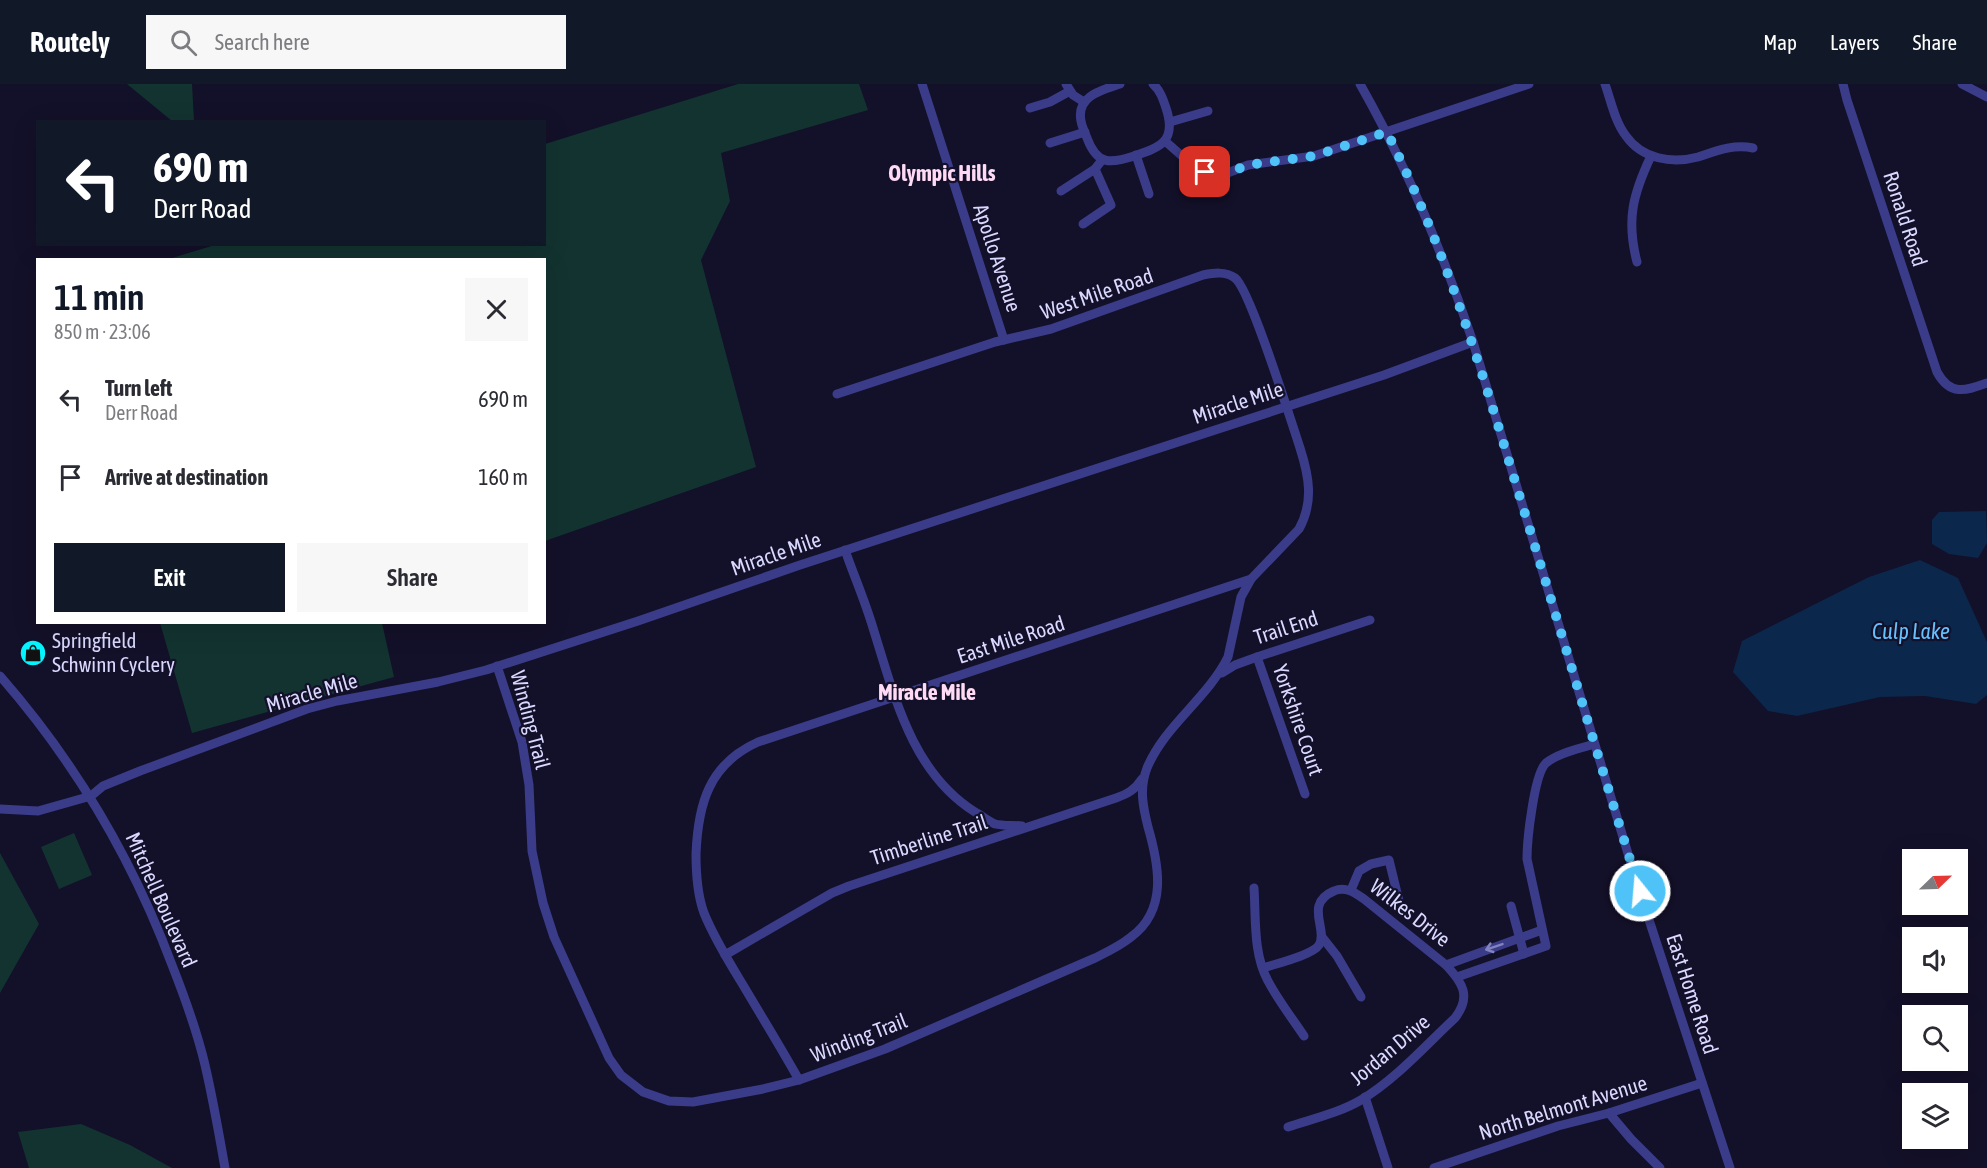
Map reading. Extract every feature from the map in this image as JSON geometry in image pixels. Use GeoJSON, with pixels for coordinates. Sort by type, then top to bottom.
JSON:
{"type":"FeatureCollection","features":[{"type":"Feature","properties":{"kind":"street","name":"Apollo Avenue"},"geometry":{"type":"LineString","coordinates":[[922,84],[1004,340]]}},
{"type":"Feature","properties":{"kind":"street"},"geometry":{"type":"LineString","coordinates":[[1120,84],[1109,86],[1093,94],[1084,102],[1080,112],[1090,147],[1095,155],[1109,162],[1118,162],[1158,148],[1165,141],[1170,122],[1162,95],[1153,84]]}},
{"type":"Feature","properties":{"kind":"street","name":"East Home Road"},"geometry":{"type":"LineString","coordinates":[[1360,84],[1387,132],[1414,188],[1434,235],[1473,342],[1594,744],[1730,1168]]}},
{"type":"Feature","properties":{"kind":"street"},"geometry":{"type":"LineString","coordinates":[[1165,141],[1191,164],[1205,172],[1225,174],[1248,165],[1314,156],[1529,84]]}},
{"type":"Feature","properties":{"kind":"street"},"geometry":{"type":"LineString","coordinates":[[1605,84],[1613,110],[1625,136],[1640,150],[1651,156],[1679,160],[1729,147],[1753,148]]}},
{"type":"Feature","properties":{"kind":"street","name":"Ronald Road"},"geometry":{"type":"LineString","coordinates":[[1843,84],[1942,381],[1952,388],[1968,390],[1987,383]]}},
{"type":"Feature","properties":{"kind":"street"},"geometry":{"type":"LineString","coordinates":[[1962,84],[1987,97]]}},
{"type":"Feature","properties":{"kind":"street"},"geometry":{"type":"LineString","coordinates":[[1029,108],[1050,102],[1068,88],[1073,95],[1084,102]]}},
{"type":"Feature","properties":{"kind":"street"},"geometry":{"type":"LineString","coordinates":[[1170,122],[1208,111]]}},
{"type":"Feature","properties":{"kind":"street"},"geometry":{"type":"LineString","coordinates":[[1050,143],[1085,132]]}},
{"type":"Feature","properties":{"kind":"street"},"geometry":{"type":"LineString","coordinates":[[1136,155],[1149,194]]}},
{"type":"Feature","properties":{"kind":"street"},"geometry":{"type":"LineString","coordinates":[[1637,262],[1632,242],[1632,207],[1641,177],[1651,156]]}},
{"type":"Feature","properties":{"kind":"street"},"geometry":{"type":"LineString","coordinates":[[1061,191],[1095,169],[1102,160]]}},
{"type":"Feature","properties":{"kind":"street"},"geometry":{"type":"LineString","coordinates":[[1083,224],[1111,205],[1095,169]]}},
{"type":"Feature","properties":{"kind":"street","name":"West Mile Road"},"geometry":{"type":"LineString","coordinates":[[837,394],[1004,340],[1021,338],[1051,329],[1203,275],[1225,274],[1236,279],[1244,291],[1286,407]]}},
{"type":"Feature","properties":{"kind":"street","name":"Miracle Mile"},"geometry":{"type":"LineString","coordinates":[[0,809],[38,811],[91,796],[103,786],[140,771],[307,709],[438,682],[497,666],[1384,375],[1473,342]]}},
{"type":"Feature","properties":{"kind":"street","name":"East Mile Road"},"geometry":{"type":"LineString","coordinates":[[800,1080],[725,955],[700,900],[696,863],[697,841],[702,806],[710,784],[735,754],[758,742],[1251,579],[1299,529],[1308,508],[1310,494],[1306,469],[1286,407]]}},
{"type":"Feature","properties":{"kind":"street"},"geometry":{"type":"LineString","coordinates":[[845,550],[901,715],[915,745],[930,769],[950,792],[995,824],[1028,826]]}},
{"type":"Feature","properties":{"kind":"street","name":"Winding Trail"},"geometry":{"type":"LineString","coordinates":[[497,666],[514,714],[527,767],[532,851],[543,903],[562,958],[615,1069],[643,1092],[681,1103],[720,1098],[800,1080],[867,1056],[1095,958],[1131,937],[1146,921],[1158,888],[1158,866],[1142,796],[1146,772],[1168,732],[1217,676],[1228,657],[1241,597],[1251,579]]}},
{"type":"Feature","properties":{"kind":"street","name":"Trail End"},"geometry":{"type":"LineString","coordinates":[[1217,676],[1234,665],[1370,620]]}},
{"type":"Feature","properties":{"kind":"street","name":"Yorkshire Court"},"geometry":{"type":"LineString","coordinates":[[1257,657],[1305,794]]}},
{"type":"Feature","properties":{"kind":"street","name":"Mitchell Boulevard"},"geometry":{"type":"LineString","coordinates":[[0,676],[37,720],[91,796],[122,851],[147,903],[183,993],[205,1066],[225,1168]]}},
{"type":"Feature","properties":{"kind":"street"},"geometry":{"type":"LineString","coordinates":[[1457,977],[1546,946],[1527,859],[1527,845],[1540,773],[1545,764],[1552,759],[1594,744]]}},
{"type":"Feature","properties":{"kind":"street","name":"Timberline Trail"},"geometry":{"type":"LineString","coordinates":[[725,955],[849,886],[1129,793],[1136,788],[1146,772]]}},
{"type":"Feature","properties":{"kind":"street"},"geometry":{"type":"LineString","coordinates":[[1361,997],[1333,950],[1322,937],[1318,914],[1322,901],[1333,891],[1351,890],[1359,870],[1371,864],[1389,860],[1400,905]]}},
{"type":"Feature","properties":{"kind":"street"},"geometry":{"type":"LineString","coordinates":[[1254,888],[1259,955],[1267,980],[1304,1036]]}},
{"type":"Feature","properties":{"kind":"street","name":"Wilkes Drive"},"geometry":{"type":"LineString","coordinates":[[1351,890],[1446,964]]}},
{"type":"Feature","properties":{"kind":"street"},"geometry":{"type":"LineString","coordinates":[[1511,906],[1524,954]]}},
{"type":"Feature","properties":{"kind":"street"},"geometry":{"type":"LineString","coordinates":[[1446,964],[1542,930]]}},
{"type":"Feature","properties":{"kind":"street"},"geometry":{"type":"LineString","coordinates":[[1263,968],[1315,949],[1322,937]]}},
{"type":"Feature","properties":{"kind":"street","name":"Jordan Drive"},"geometry":{"type":"LineString","coordinates":[[1288,1126],[1345,1108],[1365,1097],[1383,1084],[1455,1018],[1463,1004],[1463,987],[1446,964]]}},
{"type":"Feature","properties":{"kind":"street","name":"North Belmont Avenue"},"geometry":{"type":"LineString","coordinates":[[1434,1168],[1558,1126],[1609,1113],[1702,1083]]}},
{"type":"Feature","properties":{"kind":"street"},"geometry":{"type":"LineString","coordinates":[[1365,1097],[1388,1168]]}},
{"type":"Feature","properties":{"kind":"street"},"geometry":{"type":"LineString","coordinates":[[1609,1113],[1660,1168]]}},
{"type":"Feature","properties":{"kind":"green space"},"geometry":{"type":"Polygon","coordinates":[[[127,84],[192,84],[194,120],[171,120],[127,84]]]}},
{"type":"Feature","properties":{"kind":"green space"},"geometry":{"type":"Polygon","coordinates":[[[738,84],[859,84],[868,110],[721,153],[730,201],[701,260],[756,467],[546,541],[546,258],[172,258],[211,246],[546,246],[546,144],[738,84]]]}},
{"type":"Feature","properties":{"kind":"green space"},"geometry":{"type":"Polygon","coordinates":[[[160,624],[382,624],[394,677],[192,733],[160,624]]]}},
{"type":"Feature","properties":{"kind":"green space"},"geometry":{"type":"Polygon","coordinates":[[[74,833],[92,875],[59,889],[41,847],[74,833]]]}},
{"type":"Feature","properties":{"kind":"green space"},"geometry":{"type":"Polygon","coordinates":[[[0,853],[39,924],[0,993],[0,853]]]}},
{"type":"Feature","properties":{"kind":"green space"},"geometry":{"type":"Polygon","coordinates":[[[81,1124],[130,1145],[172,1168],[29,1168],[18,1132],[81,1124]]]}},
{"type":"Feature","properties":{"kind":"water"},"geometry":{"type":"Polygon","coordinates":[[[1986,511],[1987,543],[1978,558],[1949,554],[1932,544],[1932,520],[1939,512],[1986,511]]]}},
{"type":"Feature","properties":{"kind":"water","name":"Culp Lake"},"geometry":{"type":"Polygon","coordinates":[[[1920,560],[1958,578],[1987,642],[1987,695],[1976,704],[1925,696],[1880,697],[1797,716],[1768,711],[1733,672],[1742,641],[1869,577],[1920,560]]]}},
{"type":"Feature","properties":{"kind":"place","name":"Springfield Schwinn Cyclery"},"geometry":{"type":"Point","coordinates":[33,653]}},
{"type":"Feature","properties":{"kind":"district","name":"Olympic Hills"},"geometry":{"type":"Point","coordinates":[942,173]}},
{"type":"Feature","properties":{"kind":"district","name":"Miracle Mile"},"geometry":{"type":"Point","coordinates":[927,692]}},
{"type":"Feature","properties":{"kind":"route"},"geometry":{"type":"LineString","coordinates":[[1205,172],[1225,174],[1248,165],[1314,156],[1387,132],[1434,235],[1473,342],[1640,891]]}}]}
